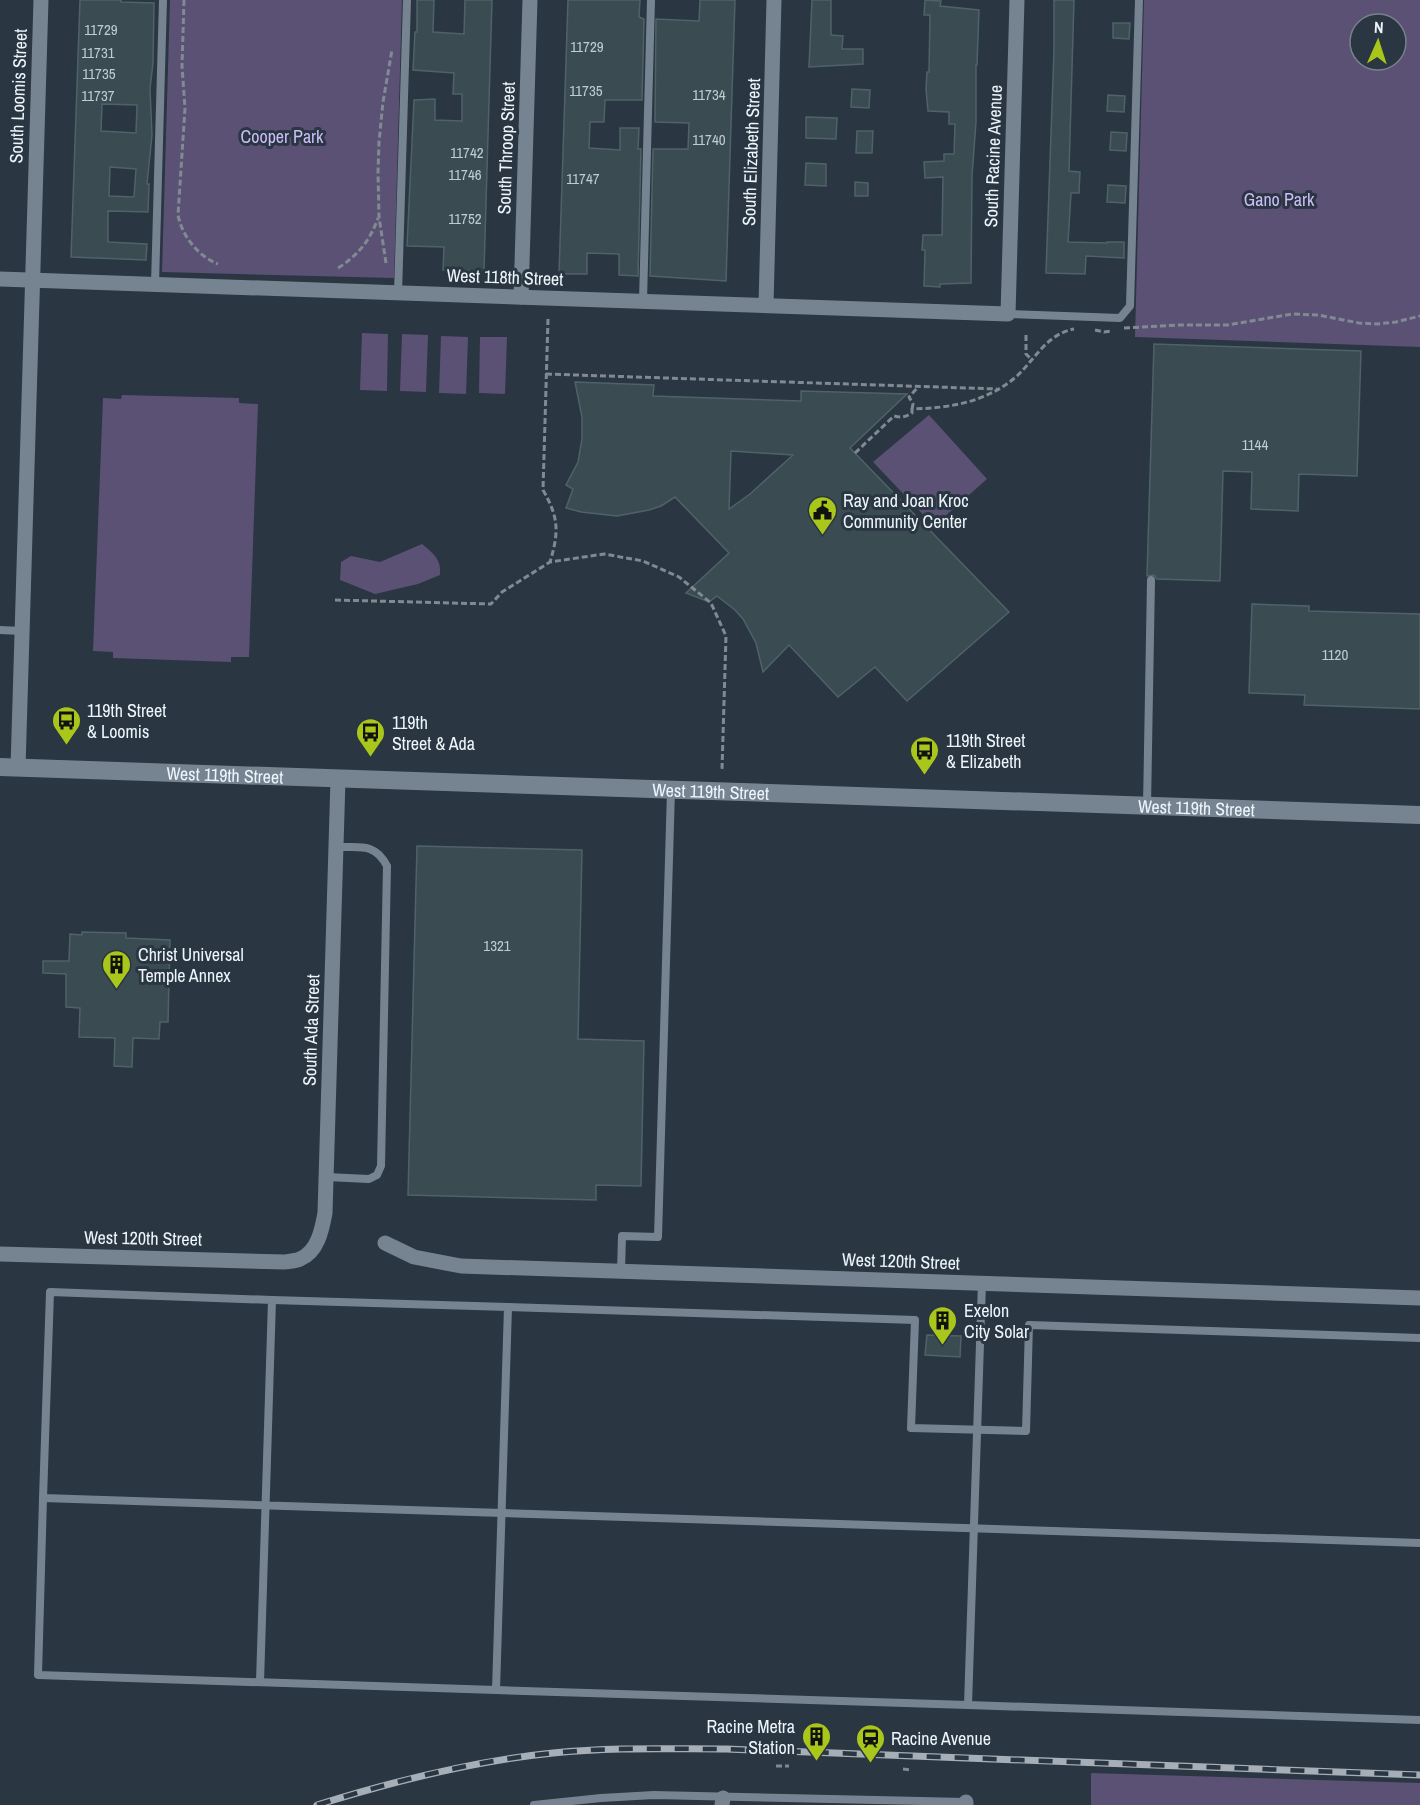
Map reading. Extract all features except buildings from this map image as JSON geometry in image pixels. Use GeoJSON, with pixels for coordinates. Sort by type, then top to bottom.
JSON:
{"type":"FeatureCollection","features":[{"type":"Feature","properties":{"kind":"street","name":"South Loomis Street"},"geometry":{"type":"LineString","coordinates":[[18,768],[41,0]]}},
{"type":"Feature","properties":{"kind":"street","name":"South Throop Street"},"geometry":{"type":"LineString","coordinates":[[521,297],[530,0]]}},
{"type":"Feature","properties":{"kind":"street","name":"South Elizabeth Street"},"geometry":{"type":"LineString","coordinates":[[766,306],[774,0]]}},
{"type":"Feature","properties":{"kind":"street","name":"South Racine Avenue"},"geometry":{"type":"LineString","coordinates":[[1008,314],[1017,0]]}},
{"type":"Feature","properties":{"kind":"street","name":"West 118th Street"},"geometry":{"type":"LineString","coordinates":[[0,279],[1008,314]]}},
{"type":"Feature","properties":{"kind":"street","name":"West 119th Street"},"geometry":{"type":"LineString","coordinates":[[0,767],[1420,815]]}},
{"type":"Feature","properties":{"kind":"street","name":"South Ada Street"},"geometry":{"type":"LineString","coordinates":[[285,1262],[300,1259],[310,1253],[322,1230],[325,1213],[338,779]]}},
{"type":"Feature","properties":{"kind":"street","name":"West 120th Street"},"geometry":{"type":"LineString","coordinates":[[384,1243],[414,1257],[461,1266],[1420,1298]]}},
{"type":"Feature","properties":{"kind":"street","name":"West 120th Street"},"geometry":{"type":"LineString","coordinates":[[0,1254],[285,1262]]}},
{"type":"Feature","properties":{"kind":"lane"},"geometry":{"type":"LineString","coordinates":[[155,284],[163,0]]}},
{"type":"Feature","properties":{"kind":"lane"},"geometry":{"type":"LineString","coordinates":[[398,293],[407,0]]}},
{"type":"Feature","properties":{"kind":"lane"},"geometry":{"type":"LineString","coordinates":[[643,301],[651,0]]}},
{"type":"Feature","properties":{"kind":"lane"},"geometry":{"type":"LineString","coordinates":[[1008,314],[1120,318],[1130,306],[1139,0]]}},
{"type":"Feature","properties":{"kind":"lane"},"geometry":{"type":"LineString","coordinates":[[1147,806],[1151,580]]}},
{"type":"Feature","properties":{"kind":"lane"},"geometry":{"type":"LineString","coordinates":[[0,630],[22,631]]}},
{"type":"Feature","properties":{"kind":"lane"},"geometry":{"type":"LineString","coordinates":[[621,1271],[622,1236],[658,1237],[671,790]]}},
{"type":"Feature","properties":{"kind":"lane"},"geometry":{"type":"LineString","coordinates":[[326,1177],[369,1179],[377,1175],[381,1166],[387,866],[378,852],[370,848],[336,847]]}},
{"type":"Feature","properties":{"kind":"lane"},"geometry":{"type":"LineString","coordinates":[[968,1705],[982,1283]]}},
{"type":"Feature","properties":{"kind":"lane"},"geometry":{"type":"LineString","coordinates":[[1420,1338],[1029,1325],[1026,1431],[911,1428],[915,1320],[50,1293],[38,1675],[1420,1720]]}},
{"type":"Feature","properties":{"kind":"lane"},"geometry":{"type":"LineString","coordinates":[[260,1682],[272,1300]]}},
{"type":"Feature","properties":{"kind":"lane"},"geometry":{"type":"LineString","coordinates":[[496,1690],[508,1307]]}},
{"type":"Feature","properties":{"kind":"lane"},"geometry":{"type":"LineString","coordinates":[[43,1498],[1420,1543]]}},
{"type":"Feature","properties":{"kind":"lane"},"geometry":{"type":"LineString","coordinates":[[534,1805],[654,1795],[722,1801],[966,1803]]}},
{"type":"Feature","properties":{"kind":"path"},"geometry":{"type":"LineString","coordinates":[[184,0],[182,66],[185,108],[178,215],[180,228],[186,238],[208,261],[218,264]]}},
{"type":"Feature","properties":{"kind":"path"},"geometry":{"type":"LineString","coordinates":[[387,270],[379,217],[379,142],[383,102],[393,46]]}},
{"type":"Feature","properties":{"kind":"path"},"geometry":{"type":"LineString","coordinates":[[338,268],[364,246],[379,217]]}},
{"type":"Feature","properties":{"kind":"path"},"geometry":{"type":"LineString","coordinates":[[1124,328],[1180,324],[1227,325],[1298,314],[1377,324],[1420,316]]}},
{"type":"Feature","properties":{"kind":"path"},"geometry":{"type":"LineString","coordinates":[[548,319],[543,490],[554,511],[557,525],[556,540],[550,562]]}},
{"type":"Feature","properties":{"kind":"path"},"geometry":{"type":"LineString","coordinates":[[912,409],[956,406],[974,401],[1017,376],[1056,336],[1076,329]]}},
{"type":"Feature","properties":{"kind":"path"},"geometry":{"type":"LineString","coordinates":[[1093,330],[1113,331]]}},
{"type":"Feature","properties":{"kind":"path"},"geometry":{"type":"LineString","coordinates":[[1026,335],[1026,354],[1032,360]]}},
{"type":"Feature","properties":{"kind":"path"},"geometry":{"type":"LineString","coordinates":[[546,374],[998,389]]}},
{"type":"Feature","properties":{"kind":"path"},"geometry":{"type":"LineString","coordinates":[[855,453],[894,416],[901,418],[912,413],[913,404],[909,398],[918,386]]}},
{"type":"Feature","properties":{"kind":"path"},"geometry":{"type":"LineString","coordinates":[[335,600],[491,604],[502,592],[550,562],[604,554],[643,561],[679,577],[711,603],[726,636],[722,769]]}},
{"type":"Feature","properties":{"kind":"path"},"geometry":{"type":"LineString","coordinates":[[776,1766],[789,1766]]}},
{"type":"Feature","properties":{"kind":"path"},"geometry":{"type":"LineString","coordinates":[[903,1769],[911,1770]]}},
{"type":"Feature","properties":{"kind":"green space","name":"Cooper Park"},"geometry":{"type":"Polygon","coordinates":[[[170,0],[402,0],[394,278],[162,272],[170,0]]]}},
{"type":"Feature","properties":{"kind":"green space","name":"Gano Park"},"geometry":{"type":"Polygon","coordinates":[[[1144,0],[1420,0],[1420,347],[1135,337],[1144,0]]]}},
{"type":"Feature","properties":{"kind":"green space"},"geometry":{"type":"Polygon","coordinates":[[[362,333],[388,334],[387,391],[360,390],[362,333]]]}},
{"type":"Feature","properties":{"kind":"green space"},"geometry":{"type":"Polygon","coordinates":[[[402,334],[428,335],[426,392],[400,391],[402,334]]]}},
{"type":"Feature","properties":{"kind":"green space"},"geometry":{"type":"Polygon","coordinates":[[[441,336],[468,337],[466,394],[439,393],[441,336]]]}},
{"type":"Feature","properties":{"kind":"green space"},"geometry":{"type":"Polygon","coordinates":[[[480,337],[507,337],[505,394],[479,393],[480,337]]]}},
{"type":"Feature","properties":{"kind":"green space"},"geometry":{"type":"Polygon","coordinates":[[[122,395],[239,398],[239,403],[258,404],[249,657],[231,657],[231,662],[113,658],[113,652],[93,651],[103,398],[121,399],[122,395]]]}},
{"type":"Feature","properties":{"kind":"green space"},"geometry":{"type":"Polygon","coordinates":[[[929,415],[987,479],[934,526],[873,462],[929,415]]]}},
{"type":"Feature","properties":{"kind":"green space"},"geometry":{"type":"Polygon","coordinates":[[[422,544],[438,561],[440,575],[418,584],[375,594],[340,580],[341,562],[351,556],[380,562],[422,544]]]}},
{"type":"Feature","properties":{"kind":"green space"},"geometry":{"type":"Polygon","coordinates":[[[1091,1773],[1420,1783],[1420,1805],[1091,1805],[1091,1773]]]}},
{"type":"Feature","properties":{"kind":"railway"},"geometry":{"type":"LineString","coordinates":[[317,1805],[404,1780],[493,1761],[553,1753],[618,1749],[726,1749],[1420,1775]]}},
{"type":"Feature","properties":{"kind":"place","name":"Ray and Joan Kroc Community Center"},"geometry":{"type":"Point","coordinates":[822,536]}},
{"type":"Feature","properties":{"kind":"place","name":"119th Street & Loomis"},"geometry":{"type":"Point","coordinates":[66,746]}},
{"type":"Feature","properties":{"kind":"place","name":"119th Street & Ada"},"geometry":{"type":"Point","coordinates":[371,758]}},
{"type":"Feature","properties":{"kind":"place","name":"119th Street & Elizabeth"},"geometry":{"type":"Point","coordinates":[925,776]}},
{"type":"Feature","properties":{"kind":"place","name":"Christ Universal Temple Annex"},"geometry":{"type":"Point","coordinates":[117,990]}},
{"type":"Feature","properties":{"kind":"place","name":"Exelon City Solar"},"geometry":{"type":"Point","coordinates":[943,1346]}},
{"type":"Feature","properties":{"kind":"place","name":"Racine Metra Station"},"geometry":{"type":"Point","coordinates":[816,1762]}},
{"type":"Feature","properties":{"kind":"place","name":"Racine Avenue"},"geometry":{"type":"Point","coordinates":[870,1764]}}]}
